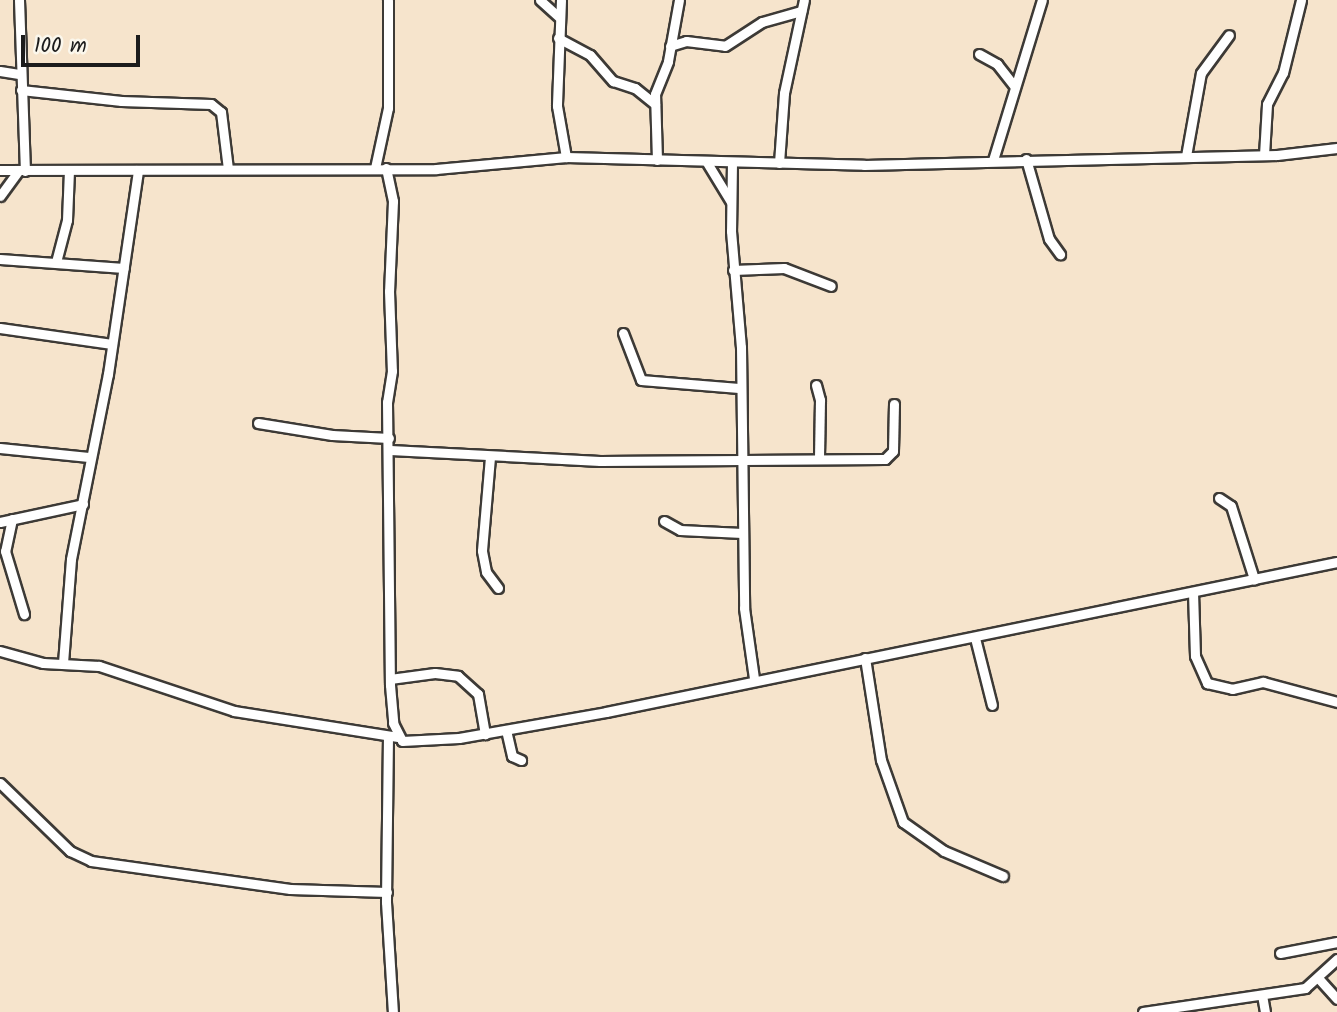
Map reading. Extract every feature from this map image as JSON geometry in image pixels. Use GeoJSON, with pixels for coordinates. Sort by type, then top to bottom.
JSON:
{"type":"FeatureCollection","features":[{"type":"Feature","properties":{"kind":"street"},"geometry":{"type":"LineString","coordinates":[[0,196],[22,171],[19,0]]}},
{"type":"Feature","properties":{"kind":"street"},"geometry":{"type":"LineString","coordinates":[[375,168],[389,87],[388,0]]}},
{"type":"Feature","properties":{"kind":"street"},"geometry":{"type":"LineString","coordinates":[[540,0],[559,17]]}},
{"type":"Feature","properties":{"kind":"street"},"geometry":{"type":"LineString","coordinates":[[561,0],[557,106],[566,157]]}},
{"type":"Feature","properties":{"kind":"street"},"geometry":{"type":"LineString","coordinates":[[657,160],[656,103],[679,0]]}},
{"type":"Feature","properties":{"kind":"street"},"geometry":{"type":"LineString","coordinates":[[779,163],[784,93],[804,0]]}},
{"type":"Feature","properties":{"kind":"street"},"geometry":{"type":"LineString","coordinates":[[993,160],[1042,0]]}},
{"type":"Feature","properties":{"kind":"street"},"geometry":{"type":"LineString","coordinates":[[1264,155],[1267,104],[1283,73],[1301,0]]}},
{"type":"Feature","properties":{"kind":"street"},"geometry":{"type":"LineString","coordinates":[[670,46],[686,41],[725,46],[762,22],[801,11]]}},
{"type":"Feature","properties":{"kind":"street"},"geometry":{"type":"LineString","coordinates":[[1186,156],[1201,73],[1229,35]]}},
{"type":"Feature","properties":{"kind":"street"},"geometry":{"type":"LineString","coordinates":[[558,38],[590,55],[613,81],[635,88],[656,103]]}},
{"type":"Feature","properties":{"kind":"street"},"geometry":{"type":"LineString","coordinates":[[979,54],[997,64],[1014,86]]}},
{"type":"Feature","properties":{"kind":"street"},"geometry":{"type":"LineString","coordinates":[[0,71],[19,74]]}},
{"type":"Feature","properties":{"kind":"street"},"geometry":{"type":"LineString","coordinates":[[21,89],[211,104],[221,112],[228,169]]}},
{"type":"Feature","properties":{"kind":"street"},"geometry":{"type":"LineString","coordinates":[[1000,144],[1006,159]]}},
{"type":"Feature","properties":{"kind":"street"},"geometry":{"type":"LineString","coordinates":[[0,170],[436,169],[566,157],[864,165],[1006,159],[1264,155],[1337,148]]}},
{"type":"Feature","properties":{"kind":"street"},"geometry":{"type":"LineString","coordinates":[[1026,159],[1049,239],[1060,254]]}},
{"type":"Feature","properties":{"kind":"street"},"geometry":{"type":"LineString","coordinates":[[706,161],[731,202]]}},
{"type":"Feature","properties":{"kind":"street"},"geometry":{"type":"LineString","coordinates":[[732,162],[733,270],[741,346],[739,460],[742,533],[747,646],[754,678]]}},
{"type":"Feature","properties":{"kind":"street"},"geometry":{"type":"LineString","coordinates":[[386,168],[393,201],[389,438],[390,678],[393,736],[387,892],[393,1012]]}},
{"type":"Feature","properties":{"kind":"street"},"geometry":{"type":"LineString","coordinates":[[63,663],[66,592],[112,344],[138,170]]}},
{"type":"Feature","properties":{"kind":"street"},"geometry":{"type":"LineString","coordinates":[[56,262],[67,220],[69,171]]}},
{"type":"Feature","properties":{"kind":"street"},"geometry":{"type":"LineString","coordinates":[[0,259],[124,268]]}},
{"type":"Feature","properties":{"kind":"street"},"geometry":{"type":"LineString","coordinates":[[733,270],[784,268],[831,286]]}},
{"type":"Feature","properties":{"kind":"street"},"geometry":{"type":"LineString","coordinates":[[0,328],[112,344]]}},
{"type":"Feature","properties":{"kind":"street"},"geometry":{"type":"LineString","coordinates":[[623,333],[641,380],[739,388]]}},
{"type":"Feature","properties":{"kind":"street"},"geometry":{"type":"LineString","coordinates":[[816,385],[820,400],[819,457]]}},
{"type":"Feature","properties":{"kind":"street"},"geometry":{"type":"LineString","coordinates":[[390,450],[490,457],[739,460],[891,457],[894,404]]}},
{"type":"Feature","properties":{"kind":"street"},"geometry":{"type":"LineString","coordinates":[[258,423],[332,435],[389,438]]}},
{"type":"Feature","properties":{"kind":"street"},"geometry":{"type":"LineString","coordinates":[[0,448],[89,457]]}},
{"type":"Feature","properties":{"kind":"street"},"geometry":{"type":"LineString","coordinates":[[490,457],[482,551],[486,572],[498,588]]}},
{"type":"Feature","properties":{"kind":"street"},"geometry":{"type":"LineString","coordinates":[[1219,498],[1231,506],[1254,579]]}},
{"type":"Feature","properties":{"kind":"street"},"geometry":{"type":"LineString","coordinates":[[0,522],[83,504]]}},
{"type":"Feature","properties":{"kind":"street"},"geometry":{"type":"LineString","coordinates":[[12,520],[5,551],[24,614]]}},
{"type":"Feature","properties":{"kind":"street"},"geometry":{"type":"LineString","coordinates":[[664,521],[680,530],[742,533]]}},
{"type":"Feature","properties":{"kind":"street"},"geometry":{"type":"LineString","coordinates":[[0,651],[63,663],[99,666],[234,711],[393,736],[421,743],[485,734],[754,678],[975,638],[1337,562]]}},
{"type":"Feature","properties":{"kind":"street"},"geometry":{"type":"LineString","coordinates":[[1193,592],[1195,656],[1208,683],[1232,689],[1264,682],[1337,702]]}},
{"type":"Feature","properties":{"kind":"street"},"geometry":{"type":"LineString","coordinates":[[975,638],[992,705]]}},
{"type":"Feature","properties":{"kind":"street"},"geometry":{"type":"LineString","coordinates":[[865,658],[881,760],[903,822],[944,851],[1003,876]]}},
{"type":"Feature","properties":{"kind":"street"},"geometry":{"type":"LineString","coordinates":[[390,678],[435,673],[458,676],[478,694],[485,734]]}},
{"type":"Feature","properties":{"kind":"street"},"geometry":{"type":"LineString","coordinates":[[506,730],[512,756],[521,760]]}},
{"type":"Feature","properties":{"kind":"street"},"geometry":{"type":"LineString","coordinates":[[0,783],[70,851],[91,861],[290,889],[387,892]]}},
{"type":"Feature","properties":{"kind":"street"},"geometry":{"type":"LineString","coordinates":[[1280,953],[1337,942]]}},
{"type":"Feature","properties":{"kind":"street"},"geometry":{"type":"LineString","coordinates":[[1143,1012],[1205,1008],[1305,988],[1319,979],[1337,959]]}},
{"type":"Feature","properties":{"kind":"street"},"geometry":{"type":"LineString","coordinates":[[1319,979],[1337,999]]}},
{"type":"Feature","properties":{"kind":"street"},"geometry":{"type":"LineString","coordinates":[[1262,995],[1265,1012]]}}]}
